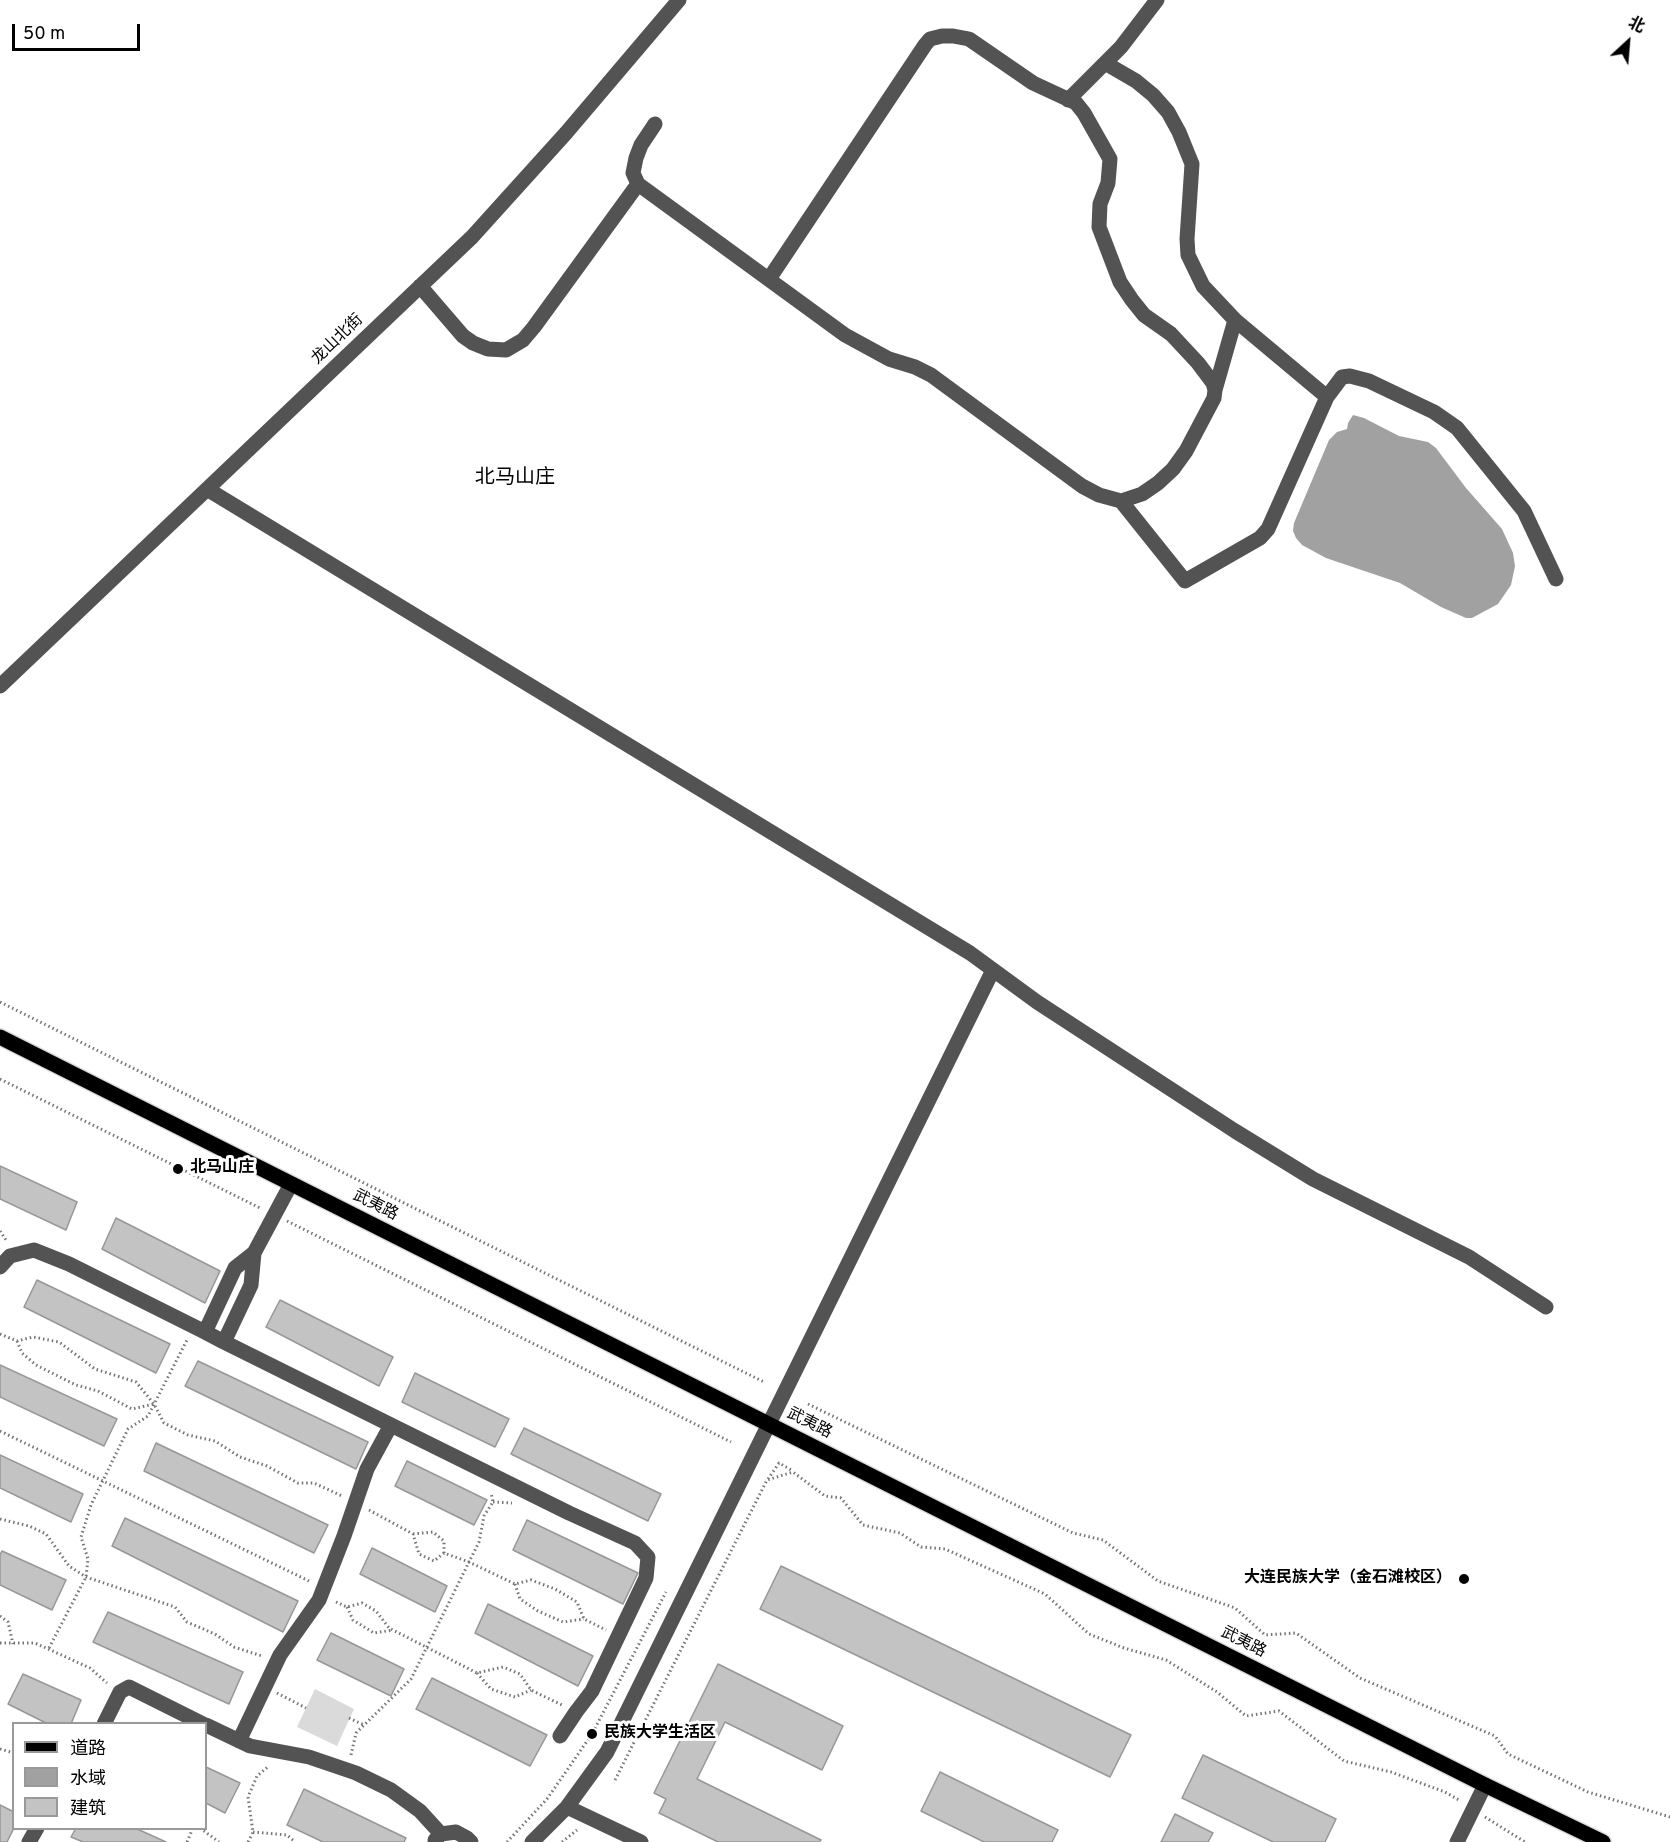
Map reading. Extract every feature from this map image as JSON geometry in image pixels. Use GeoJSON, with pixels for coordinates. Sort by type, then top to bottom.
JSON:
{"type":"FeatureCollection","features":[{"type":"Feature","properties":{"kind":"main road","name":"武夷路"},"geometry":{"type":"LineString","coordinates":[[0,1037],[1485,1785],[1603,1842]]}},
{"type":"Feature","properties":{"kind":"street","name":"龙山北街"},"geometry":{"type":"LineString","coordinates":[[0,686],[472,237],[566,133],[679,0]]}},
{"type":"Feature","properties":{"kind":"street"},"geometry":{"type":"LineString","coordinates":[[1068,100],[1121,48],[1157,0]]}},
{"type":"Feature","properties":{"kind":"street"},"geometry":{"type":"LineString","coordinates":[[769,279],[930,39],[953,36],[969,39],[1033,83],[1076,104],[1084,113],[1110,159],[1108,183],[1100,204],[1099,227],[1120,282],[1144,315],[1171,334],[1198,363],[1213,383],[1215,390]]}},
{"type":"Feature","properties":{"kind":"street"},"geometry":{"type":"LineString","coordinates":[[1105,63],[1136,81],[1153,95],[1168,112],[1179,132],[1192,164],[1188,255],[1203,286],[1234,320],[1327,397]]}},
{"type":"Feature","properties":{"kind":"street"},"geometry":{"type":"LineString","coordinates":[[655,124],[641,145],[636,158],[633,174],[638,184],[860,345],[932,375],[1082,486],[1099,495],[1120,501],[1142,494],[1173,469],[1186,451],[1214,398],[1234,320]]}},
{"type":"Feature","properties":{"kind":"street"},"geometry":{"type":"LineString","coordinates":[[420,286],[463,336],[488,349],[506,350],[523,340],[534,327],[638,184]]}},
{"type":"Feature","properties":{"kind":"street"},"geometry":{"type":"LineString","coordinates":[[1120,501],[1185,580],[1260,538],[1268,529],[1327,397],[1342,377],[1350,376],[1369,381],[1445,418],[1457,428],[1524,511],[1556,579]]}},
{"type":"Feature","properties":{"kind":"street"},"geometry":{"type":"LineString","coordinates":[[207,489],[950,941],[1136,1067],[1293,1167],[1469,1257],[1546,1307]]}},
{"type":"Feature","properties":{"kind":"street"},"geometry":{"type":"LineString","coordinates":[[532,1842],[567,1807],[607,1752],[993,970]]}},
{"type":"Feature","properties":{"kind":"street"},"geometry":{"type":"LineString","coordinates":[[202,1330],[235,1268],[254,1253],[291,1184]]}},
{"type":"Feature","properties":{"kind":"street"},"geometry":{"type":"LineString","coordinates":[[0,1267],[10,1256],[34,1250],[69,1264],[391,1425],[635,1543],[648,1557],[646,1578],[592,1691],[561,1736]]}},
{"type":"Feature","properties":{"kind":"street"},"geometry":{"type":"LineString","coordinates":[[224,1342],[251,1285],[254,1253]]}},
{"type":"Feature","properties":{"kind":"street"},"geometry":{"type":"LineString","coordinates":[[239,1741],[277,1661],[322,1592],[367,1468],[391,1425]]}},
{"type":"Feature","properties":{"kind":"street"},"geometry":{"type":"LineString","coordinates":[[105,1722],[120,1692],[129,1687],[200,1722]]}},
{"type":"Feature","properties":{"kind":"street"},"geometry":{"type":"LineString","coordinates":[[207,1725],[250,1746],[309,1757],[348,1770],[391,1790],[420,1811],[436,1840],[456,1832],[471,1842]]}},
{"type":"Feature","properties":{"kind":"street"},"geometry":{"type":"LineString","coordinates":[[1457,1842],[1485,1785]]}},
{"type":"Feature","properties":{"kind":"street"},"geometry":{"type":"LineString","coordinates":[[567,1807],[640,1842]]}},
{"type":"Feature","properties":{"kind":"path"},"geometry":{"type":"LineString","coordinates":[[0,1002],[764,1382]]}},
{"type":"Feature","properties":{"kind":"path"},"geometry":{"type":"LineString","coordinates":[[0,1079],[731,1442]]}},
{"type":"Feature","properties":{"kind":"path"},"geometry":{"type":"LineString","coordinates":[[48,1648],[86,1577],[88,1559],[81,1537],[91,1505],[128,1429],[148,1416],[187,1340],[202,1330]]}},
{"type":"Feature","properties":{"kind":"path"},"geometry":{"type":"LineString","coordinates":[[0,1334],[17,1341],[33,1336],[59,1342],[95,1370],[136,1382],[154,1404],[164,1423],[188,1435],[215,1441],[240,1457],[267,1466],[298,1483],[314,1483],[413,1534],[433,1532],[444,1541],[444,1553],[434,1562],[419,1554],[413,1534]]}},
{"type":"Feature","properties":{"kind":"path"},"geometry":{"type":"LineString","coordinates":[[17,1341],[22,1353],[36,1365],[76,1385],[98,1391],[132,1409],[154,1404]]}},
{"type":"Feature","properties":{"kind":"path"},"geometry":{"type":"LineString","coordinates":[[808,1404],[1073,1533],[1103,1540],[1158,1581],[1235,1608],[1265,1635],[1296,1633],[1360,1678],[1495,1736],[1508,1754],[1588,1792],[1670,1817]]}},
{"type":"Feature","properties":{"kind":"path"},"geometry":{"type":"LineString","coordinates":[[0,1431],[322,1592],[347,1606],[353,1620],[374,1633],[393,1630]]}},
{"type":"Feature","properties":{"kind":"path"},"geometry":{"type":"LineString","coordinates":[[615,1780],[767,1480],[779,1463],[825,1496],[842,1497],[863,1525],[900,1533],[921,1547],[945,1549],[1045,1594],[1089,1634],[1124,1648],[1166,1660],[1217,1692],[1246,1716],[1279,1711],[1344,1761],[1391,1772],[1446,1792],[1525,1842]]}},
{"type":"Feature","properties":{"kind":"path"},"geometry":{"type":"LineString","coordinates":[[767,1480],[793,1472]]}},
{"type":"Feature","properties":{"kind":"path"},"geometry":{"type":"LineString","coordinates":[[348,1770],[356,1733],[411,1679],[479,1542],[484,1516],[493,1502],[489,1484],[493,1475]]}},
{"type":"Feature","properties":{"kind":"path"},"geometry":{"type":"LineString","coordinates":[[0,1519],[29,1526],[46,1534],[69,1566],[86,1577],[175,1607],[187,1622],[215,1634],[234,1647],[277,1661]]}},
{"type":"Feature","properties":{"kind":"path"},"geometry":{"type":"LineString","coordinates":[[444,1553],[515,1584],[531,1580],[555,1589],[577,1602],[584,1619]]}},
{"type":"Feature","properties":{"kind":"path"},"geometry":{"type":"LineString","coordinates":[[515,1584],[520,1599],[538,1611],[563,1622],[584,1619],[618,1636]]}},
{"type":"Feature","properties":{"kind":"path"},"geometry":{"type":"LineString","coordinates":[[347,1606],[362,1603],[376,1611],[389,1628],[477,1673],[491,1689],[515,1697],[531,1690]]}},
{"type":"Feature","properties":{"kind":"path"},"geometry":{"type":"LineString","coordinates":[[0,1616],[8,1622],[12,1644]]}},
{"type":"Feature","properties":{"kind":"path"},"geometry":{"type":"LineString","coordinates":[[0,1643],[35,1642],[90,1668],[120,1692]]}},
{"type":"Feature","properties":{"kind":"path"},"geometry":{"type":"LineString","coordinates":[[477,1673],[503,1667],[520,1674],[531,1690],[576,1712]]}},
{"type":"Feature","properties":{"kind":"path"},"geometry":{"type":"LineString","coordinates":[[265,1687],[306,1708]]}},
{"type":"Feature","properties":{"kind":"path"},"geometry":{"type":"LineString","coordinates":[[350,1718],[364,1725]]}},
{"type":"Feature","properties":{"kind":"path"},"geometry":{"type":"LineString","coordinates":[[248,1842],[253,1832],[248,1797],[257,1776],[272,1764],[277,1751]]}},
{"type":"Feature","properties":{"kind":"path"},"geometry":{"type":"LineString","coordinates":[[562,1842],[579,1828]]}},
{"type":"Feature","properties":{"kind":"path"},"geometry":{"type":"LineString","coordinates":[[203,1830],[219,1842]]}},
{"type":"Feature","properties":{"kind":"path"},"geometry":{"type":"LineString","coordinates":[[253,1832],[287,1835],[295,1842]]}},
{"type":"Feature","properties":{"kind":"shaded area"},"geometry":{"type":"Polygon","coordinates":[[[315,1689],[354,1709],[337,1746],[297,1727],[315,1689]]]}},
{"type":"Feature","properties":{"kind":"water"},"geometry":{"type":"Polygon","coordinates":[[[1353,415],[1364,418],[1399,436],[1428,442],[1436,448],[1466,488],[1502,529],[1513,553],[1515,566],[1511,585],[1498,604],[1472,618],[1466,618],[1441,607],[1400,583],[1326,558],[1302,545],[1296,538],[1293,531],[1294,523],[1329,440],[1337,432],[1347,429],[1353,415]]]}},
{"type":"Feature","properties":{"kind":"building"},"geometry":{"type":"Polygon","coordinates":[[[0,1166],[77,1202],[66,1230],[0,1199],[0,1166]]]}},
{"type":"Feature","properties":{"kind":"building"},"geometry":{"type":"Polygon","coordinates":[[[116,1218],[220,1271],[205,1303],[102,1249],[116,1218]]]}},
{"type":"Feature","properties":{"kind":"building"},"geometry":{"type":"Polygon","coordinates":[[[37,1280],[170,1344],[156,1373],[24,1307],[37,1280]]]}},
{"type":"Feature","properties":{"kind":"building"},"geometry":{"type":"Polygon","coordinates":[[[280,1300],[393,1357],[379,1386],[266,1327],[280,1300]]]}},
{"type":"Feature","properties":{"kind":"building"},"geometry":{"type":"Polygon","coordinates":[[[198,1361],[368,1442],[356,1469],[185,1386],[198,1361]]]}},
{"type":"Feature","properties":{"kind":"building"},"geometry":{"type":"Polygon","coordinates":[[[0,1365],[117,1419],[104,1446],[0,1397],[0,1365]]]}},
{"type":"Feature","properties":{"kind":"building"},"geometry":{"type":"Polygon","coordinates":[[[415,1373],[509,1419],[495,1447],[402,1402],[415,1373]]]}},
{"type":"Feature","properties":{"kind":"building"},"geometry":{"type":"Polygon","coordinates":[[[524,1428],[661,1494],[648,1521],[511,1454],[524,1428]]]}},
{"type":"Feature","properties":{"kind":"building"},"geometry":{"type":"Polygon","coordinates":[[[156,1443],[328,1525],[314,1553],[144,1471],[156,1443]]]}},
{"type":"Feature","properties":{"kind":"building"},"geometry":{"type":"Polygon","coordinates":[[[0,1455],[83,1494],[71,1522],[0,1488],[0,1455]]]}},
{"type":"Feature","properties":{"kind":"building"},"geometry":{"type":"Polygon","coordinates":[[[407,1461],[487,1500],[474,1525],[395,1486],[407,1461]]]}},
{"type":"Feature","properties":{"kind":"building"},"geometry":{"type":"Polygon","coordinates":[[[125,1518],[298,1601],[283,1632],[112,1546],[125,1518]]]}},
{"type":"Feature","properties":{"kind":"building"},"geometry":{"type":"Polygon","coordinates":[[[527,1520],[638,1573],[623,1604],[513,1550],[527,1520]]]}},
{"type":"Feature","properties":{"kind":"building"},"geometry":{"type":"Polygon","coordinates":[[[372,1548],[447,1586],[435,1612],[360,1574],[372,1548]]]}},
{"type":"Feature","properties":{"kind":"building"},"geometry":{"type":"Polygon","coordinates":[[[2,1551],[66,1580],[52,1610],[0,1585],[2,1551]]]}},
{"type":"Feature","properties":{"kind":"building"},"geometry":{"type":"Polygon","coordinates":[[[781,1566],[1131,1735],[1110,1777],[760,1609],[781,1566]]]}},
{"type":"Feature","properties":{"kind":"building"},"geometry":{"type":"Polygon","coordinates":[[[488,1604],[593,1656],[578,1686],[475,1633],[488,1604]]]}},
{"type":"Feature","properties":{"kind":"building"},"geometry":{"type":"Polygon","coordinates":[[[108,1612],[243,1672],[229,1704],[93,1642],[108,1612]]]}},
{"type":"Feature","properties":{"kind":"building"},"geometry":{"type":"Polygon","coordinates":[[[331,1633],[404,1669],[391,1696],[317,1660],[331,1633]]]}},
{"type":"Feature","properties":{"kind":"building"},"geometry":{"type":"Polygon","coordinates":[[[718,1664],[843,1726],[822,1770],[725,1722],[697,1779],[821,1840],[819,1842],[718,1842],[659,1813],[666,1799],[654,1793],[718,1664]]]}},
{"type":"Feature","properties":{"kind":"building"},"geometry":{"type":"Polygon","coordinates":[[[23,1674],[81,1700],[72,1722],[44,1722],[8,1704],[23,1674]]]}},
{"type":"Feature","properties":{"kind":"building"},"geometry":{"type":"Polygon","coordinates":[[[432,1678],[547,1735],[530,1766],[416,1709],[432,1678]]]}},
{"type":"Feature","properties":{"kind":"building"},"geometry":{"type":"Polygon","coordinates":[[[1203,1755],[1336,1819],[1325,1842],[1273,1842],[1182,1798],[1203,1755]]]}},
{"type":"Feature","properties":{"kind":"building"},"geometry":{"type":"Polygon","coordinates":[[[207,1767],[240,1783],[225,1813],[207,1804],[207,1767]]]}},
{"type":"Feature","properties":{"kind":"building"},"geometry":{"type":"Polygon","coordinates":[[[940,1772],[1058,1830],[1052,1842],[984,1842],[921,1811],[940,1772]]]}},
{"type":"Feature","properties":{"kind":"building"},"geometry":{"type":"Polygon","coordinates":[[[304,1789],[406,1838],[404,1842],[323,1842],[287,1825],[304,1789]]]}},
{"type":"Feature","properties":{"kind":"building"},"geometry":{"type":"Polygon","coordinates":[[[0,1805],[12,1811],[13,1830],[7,1842],[0,1842],[0,1805]]]}},
{"type":"Feature","properties":{"kind":"building"},"geometry":{"type":"Polygon","coordinates":[[[1175,1814],[1213,1833],[1208,1842],[1161,1842],[1175,1814]]]}},
{"type":"Feature","properties":{"kind":"building"},"geometry":{"type":"Polygon","coordinates":[[[75,1830],[139,1830],[166,1842],[83,1842],[71,1837],[75,1830]]]}},
{"type":"Feature","properties":{"kind":"place","name":"北马山庄"},"geometry":{"type":"Point","coordinates":[178,1169]}},
{"type":"Feature","properties":{"kind":"place","name":"大连民族大学（金石滩校区）"},"geometry":{"type":"Point","coordinates":[1464,1579]}},
{"type":"Feature","properties":{"kind":"place","name":"民族大学生活区"},"geometry":{"type":"Point","coordinates":[592,1734]}},
{"type":"Feature","properties":{"kind":"district","name":"北马山庄"},"geometry":{"type":"Point","coordinates":[515,479]}}]}
